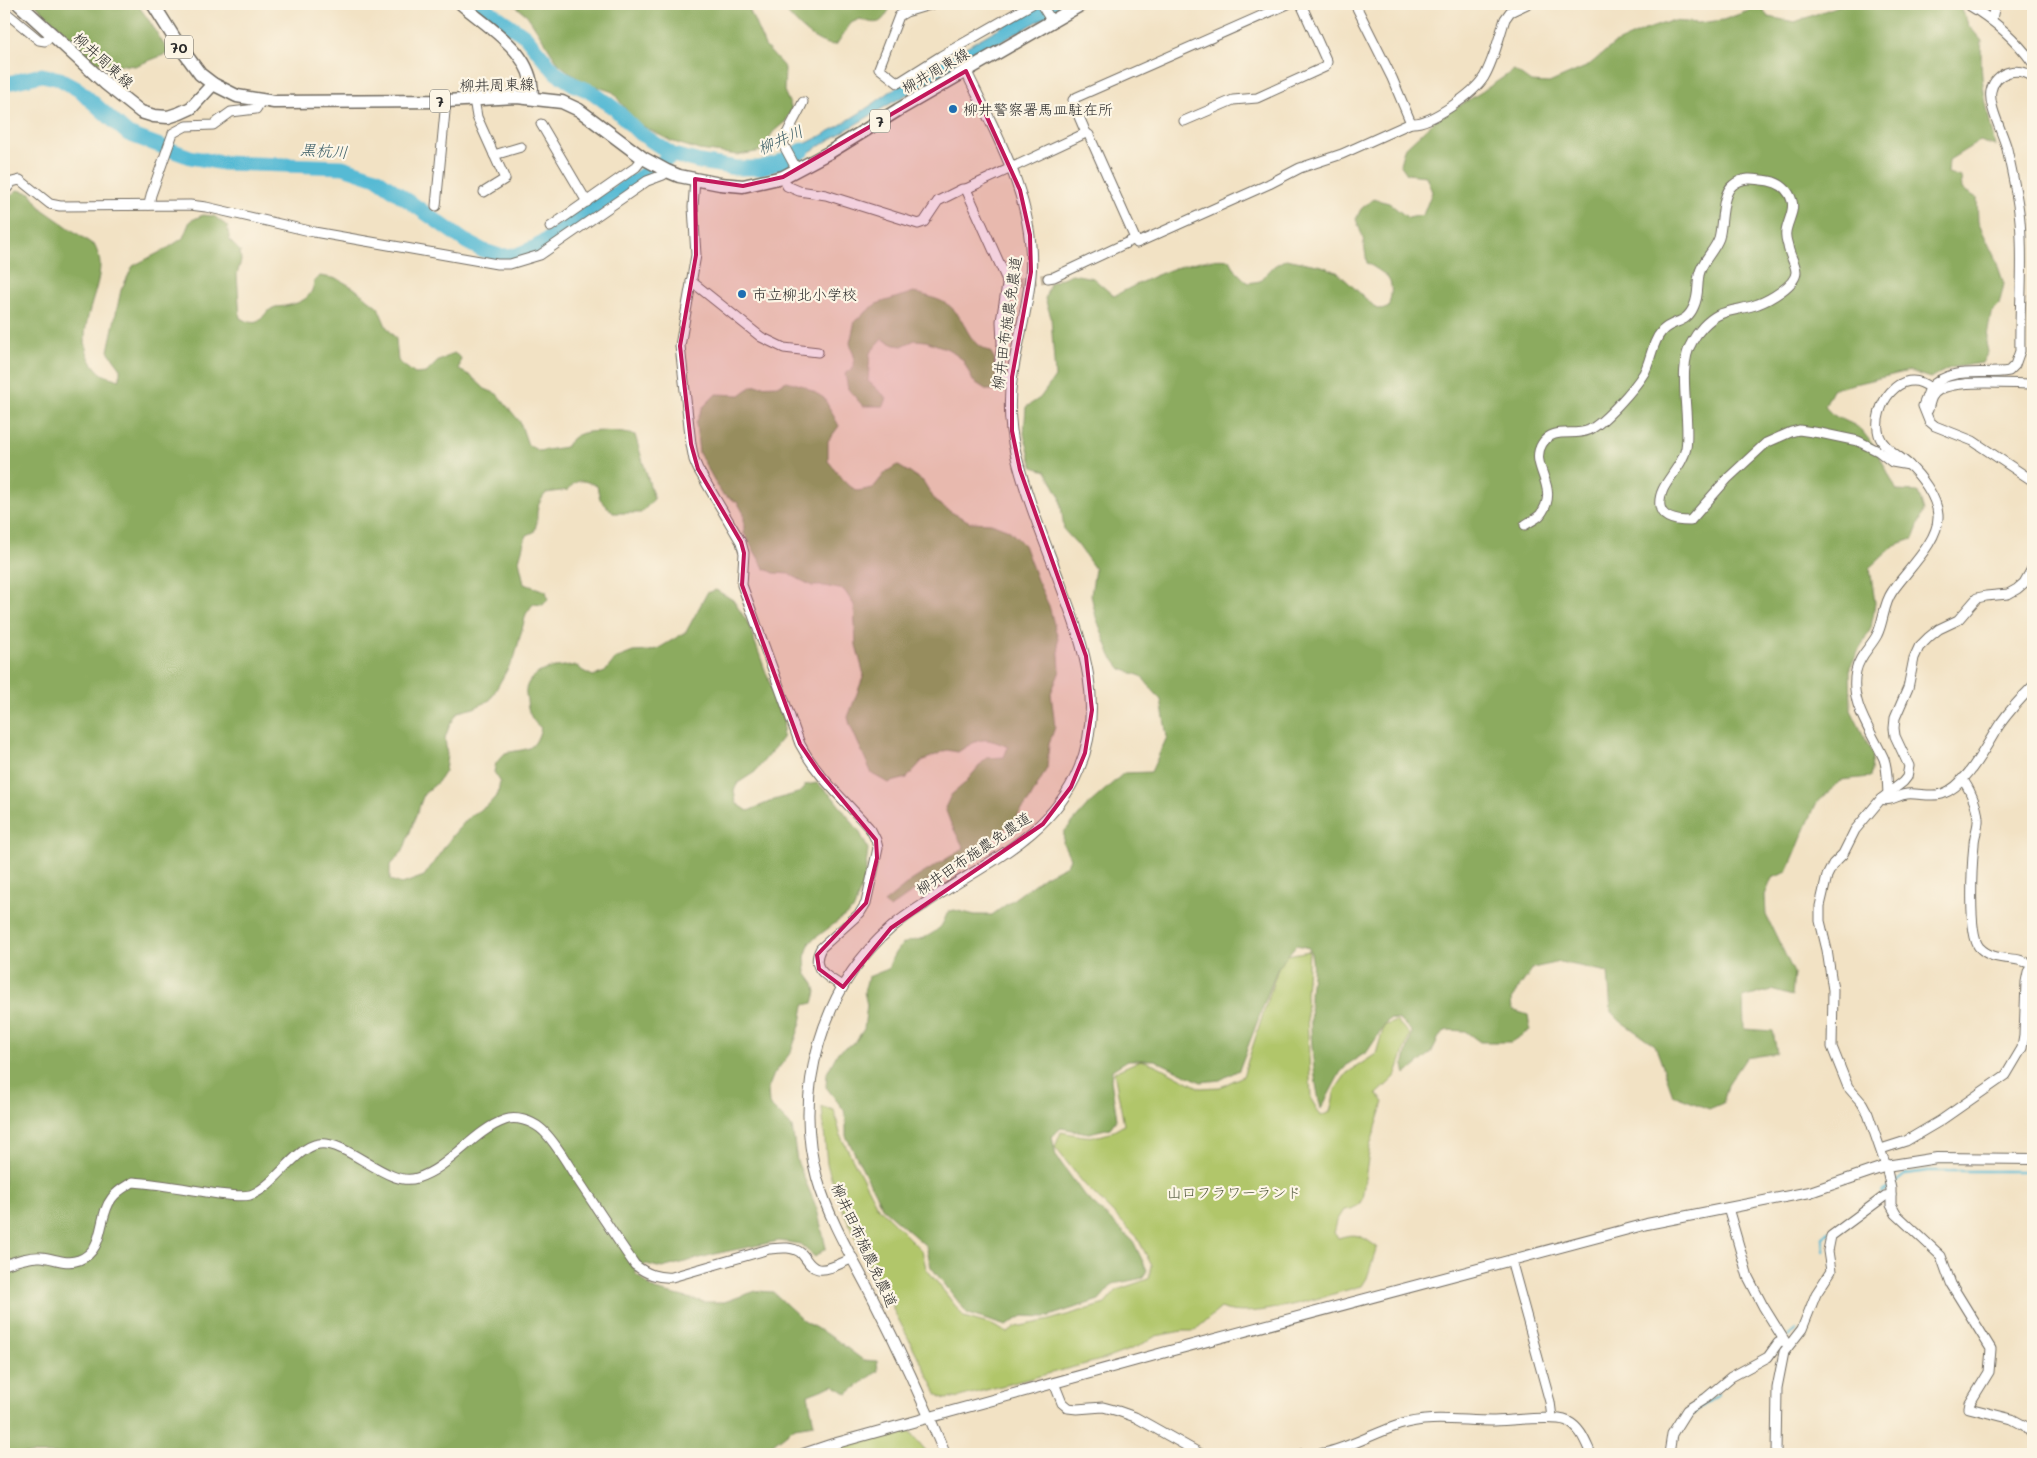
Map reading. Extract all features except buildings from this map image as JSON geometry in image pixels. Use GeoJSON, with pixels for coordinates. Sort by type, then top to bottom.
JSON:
{"type":"FeatureCollection","features":[{"type":"Feature","properties":{"kind":"main road","name":"柳井周東線"},"geometry":{"type":"LineString","coordinates":[[19,4],[125,101],[141,112],[154,116],[168,117],[191,108],[213,84],[237,96],[261,101],[446,101],[532,98],[562,102],[579,110],[647,160],[666,170],[695,179],[743,186],[783,177],[796,168],[830,152],[966,71],[1050,18],[1082,4]]}},
{"type":"Feature","properties":{"kind":"main road","name":"70"},"geometry":{"type":"LineString","coordinates":[[153,4],[190,62],[213,84]]}},
{"type":"Feature","properties":{"kind":"main road"},"geometry":{"type":"LineString","coordinates":[[461,4],[520,55],[532,80],[532,98]]}},
{"type":"Feature","properties":{"kind":"street"},"geometry":{"type":"LineString","coordinates":[[933,4],[899,16],[879,68],[898,83],[1032,4]]}},
{"type":"Feature","properties":{"kind":"street"},"geometry":{"type":"LineString","coordinates":[[1041,4],[1050,18]]}},
{"type":"Feature","properties":{"kind":"street"},"geometry":{"type":"LineString","coordinates":[[1288,4],[1073,100],[1086,133],[1137,243],[1269,184],[1300,168],[1342,154],[1411,123],[1418,124],[1435,117],[1458,102],[1483,78],[1505,19],[1510,12],[1527,4]]}},
{"type":"Feature","properties":{"kind":"street"},"geometry":{"type":"LineString","coordinates":[[1184,121],[1233,100],[1257,98],[1325,67],[1327,62],[1300,4]]}},
{"type":"Feature","properties":{"kind":"street"},"geometry":{"type":"LineString","coordinates":[[1355,4],[1392,78],[1411,123]]}},
{"type":"Feature","properties":{"kind":"street"},"geometry":{"type":"LineString","coordinates":[[1967,4],[1992,19],[2009,34],[2033,63]]}},
{"type":"Feature","properties":{"kind":"street"},"geometry":{"type":"LineString","coordinates":[[1992,19],[1995,4]]}},
{"type":"Feature","properties":{"kind":"street"},"geometry":{"type":"LineString","coordinates":[[4,10],[39,40],[45,41],[52,34]]}},
{"type":"Feature","properties":{"kind":"street","name":"柳井田布施農免農道"},"geometry":{"type":"LineString","coordinates":[[945,1454],[910,1371],[832,1217],[817,1177],[810,1141],[809,1117],[811,1076],[823,1029],[843,987],[856,967],[891,928],[925,903],[1008,851],[1043,824],[1061,803],[1071,787],[1085,753],[1092,710],[1090,675],[1073,618],[1039,527],[1015,452],[1010,407],[1012,377],[1031,272],[1027,215],[1011,168],[966,71]]}},
{"type":"Feature","properties":{"kind":"street"},"geometry":{"type":"LineString","coordinates":[[2033,77],[2020,71],[2008,72],[1994,81],[1991,91],[1991,99],[2004,136],[2011,164],[2020,221],[2020,351],[2018,360],[2009,371],[1954,374],[1939,380],[1930,388],[1923,406],[1929,421],[1935,426],[1973,441],[2033,482]]}},
{"type":"Feature","properties":{"kind":"street"},"geometry":{"type":"LineString","coordinates":[[474,99],[477,117],[505,179],[484,192]]}},
{"type":"Feature","properties":{"kind":"street"},"geometry":{"type":"LineString","coordinates":[[149,204],[173,133],[186,126],[213,125],[231,112],[256,109],[261,101]]}},
{"type":"Feature","properties":{"kind":"street"},"geometry":{"type":"LineString","coordinates":[[436,206],[446,101]]}},
{"type":"Feature","properties":{"kind":"street"},"geometry":{"type":"LineString","coordinates":[[796,168],[783,144],[785,135],[795,121],[803,102]]}},
{"type":"Feature","properties":{"kind":"street"},"geometry":{"type":"LineString","coordinates":[[541,124],[587,202]]}},
{"type":"Feature","properties":{"kind":"street"},"geometry":{"type":"LineString","coordinates":[[783,177],[787,186],[799,191],[826,195],[918,224],[924,222],[938,201],[1086,133]]}},
{"type":"Feature","properties":{"kind":"street"},"geometry":{"type":"LineString","coordinates":[[494,155],[521,147]]}},
{"type":"Feature","properties":{"kind":"street"},"geometry":{"type":"LineString","coordinates":[[550,227],[647,160]]}},
{"type":"Feature","properties":{"kind":"street"},"geometry":{"type":"LineString","coordinates":[[4,192],[12,182],[20,180],[50,204],[60,206],[190,204],[206,206],[342,238],[498,264],[510,264],[540,255],[647,181],[663,175],[666,170]]}},
{"type":"Feature","properties":{"kind":"street"},"geometry":{"type":"LineString","coordinates":[[1525,526],[1540,515],[1549,494],[1548,486],[1540,468],[1539,455],[1542,444],[1553,434],[1588,431],[1609,415],[1644,373],[1654,345],[1663,330],[1687,319],[1694,308],[1700,292],[1699,276],[1704,262],[1715,247],[1719,236],[1726,193],[1732,185],[1750,178],[1774,182],[1786,188],[1792,202],[1790,222],[1786,233],[1789,254],[1797,269],[1796,277],[1784,289],[1760,304],[1718,315],[1702,328],[1691,342],[1687,353],[1685,372],[1686,448],[1678,469],[1662,490],[1660,508],[1664,516],[1678,522],[1690,521],[1727,479],[1766,443],[1799,430],[1858,441],[1892,462],[1909,465]]}},
{"type":"Feature","properties":{"kind":"street"},"geometry":{"type":"LineString","coordinates":[[695,179],[696,255],[680,346],[694,460],[741,542],[744,553],[742,585],[800,744],[819,772],[871,830],[876,840],[877,858],[866,903],[860,914],[821,948],[817,955],[816,963],[819,969],[843,987]]}},
{"type":"Feature","properties":{"kind":"street"},"geometry":{"type":"LineString","coordinates":[[966,189],[1010,284],[1004,290],[999,377],[1012,377]]}},
{"type":"Feature","properties":{"kind":"street"},"geometry":{"type":"LineString","coordinates":[[1048,278],[1054,277],[1135,238]]}},
{"type":"Feature","properties":{"kind":"street"},"geometry":{"type":"LineString","coordinates":[[691,281],[761,337],[784,348],[818,352]]}},
{"type":"Feature","properties":{"kind":"street"},"geometry":{"type":"LineString","coordinates":[[1930,388],[1916,380],[1907,381],[1893,389],[1883,402],[1879,412],[1878,434],[1883,444],[1909,465],[1926,485],[1939,516],[1937,528],[1931,541],[1891,594],[1876,635],[1860,658],[1854,685],[1856,699],[1865,724],[1884,760],[1887,772],[1884,796],[1888,801],[1904,794],[1944,794],[1962,779],[1977,761],[2015,704],[2033,686]]}},
{"type":"Feature","properties":{"kind":"street"},"geometry":{"type":"LineString","coordinates":[[1926,415],[1930,400],[1941,388],[1957,384],[2033,384]]}},
{"type":"Feature","properties":{"kind":"street"},"geometry":{"type":"LineString","coordinates":[[2033,567],[2029,585],[2008,594],[1977,598],[1958,620],[1934,633],[1919,647],[1914,658],[1908,688],[1895,718],[1894,728],[1895,736],[1905,754],[1909,772],[1903,782],[1884,796],[1863,819],[1842,854],[1832,864],[1824,888],[1820,921],[1827,950],[1833,990],[1832,1047],[1848,1086],[1862,1103],[1868,1114],[1881,1148],[1891,1188],[1891,1204],[1896,1214],[1941,1256],[1952,1284],[1991,1349],[1990,1372],[1970,1403],[1969,1408],[1988,1411],[2012,1419],[2025,1426],[2033,1435]]}},
{"type":"Feature","properties":{"kind":"street"},"geometry":{"type":"LineString","coordinates":[[1881,1148],[1906,1141],[1940,1121],[2006,1075],[2022,1048],[2026,982],[2033,964],[2025,960],[2003,959],[1993,956],[1980,948],[1975,941],[1972,924],[1973,857],[1978,818],[1974,803],[1962,779]]}},
{"type":"Feature","properties":{"kind":"street"},"geometry":{"type":"LineString","coordinates":[[4,1265],[30,1257],[42,1257],[68,1262],[80,1260],[90,1254],[98,1244],[104,1212],[110,1199],[119,1190],[133,1182],[223,1194],[249,1195],[264,1187],[308,1147],[319,1144],[332,1145],[392,1176],[405,1180],[416,1179],[438,1167],[486,1131],[504,1120],[514,1119],[530,1122],[542,1129],[565,1159],[635,1265],[646,1273],[660,1278],[672,1277],[770,1249],[782,1248],[792,1249],[800,1253],[811,1266],[819,1270],[853,1258]]}},
{"type":"Feature","properties":{"kind":"street"},"geometry":{"type":"LineString","coordinates":[[803,1454],[1054,1383],[1648,1224],[1810,1192],[1886,1166],[1937,1158],[2033,1159]]}},
{"type":"Feature","properties":{"kind":"street"},"geometry":{"type":"LineString","coordinates":[[1669,1454],[1672,1434],[1687,1410],[1706,1398],[1731,1377],[1768,1357],[1778,1343],[1786,1342],[1802,1329],[1816,1294],[1831,1271],[1828,1250],[1831,1236],[1885,1196],[1891,1188]]}},
{"type":"Feature","properties":{"kind":"street"},"geometry":{"type":"LineString","coordinates":[[1728,1208],[1748,1277],[1786,1342],[1777,1388],[1776,1454]]}},
{"type":"Feature","properties":{"kind":"street"},"geometry":{"type":"LineString","coordinates":[[1511,1260],[1550,1402],[1552,1418]]}},
{"type":"Feature","properties":{"kind":"street"},"geometry":{"type":"LineString","coordinates":[[1054,1383],[1062,1403],[1068,1408],[1103,1407],[1118,1411],[1135,1417],[1201,1454]]}},
{"type":"Feature","properties":{"kind":"street"},"geometry":{"type":"LineString","coordinates":[[1301,1454],[1326,1453],[1401,1424],[1442,1418],[1490,1421],[1552,1418],[1568,1422],[1576,1428],[1582,1435],[1591,1454]]}},
{"type":"Feature","properties":{"kind":"highlighted area"},"geometry":{"type":"Polygon","coordinates":[[[966,71],[1020,190],[1030,235],[1031,272],[1012,377],[1012,431],[1020,470],[1086,656],[1092,710],[1085,753],[1071,787],[1043,824],[891,928],[843,987],[819,969],[817,955],[866,903],[877,858],[876,840],[819,772],[800,744],[742,585],[744,553],[741,542],[698,469],[691,444],[680,346],[696,255],[695,179],[743,186],[783,177],[966,71]]]}},
{"type":"Feature","properties":{"kind":"green space"},"geometry":{"type":"Polygon","coordinates":[[[35,4],[137,4],[169,53],[135,66],[96,62],[35,4]]]}},
{"type":"Feature","properties":{"kind":"green space"},"geometry":{"type":"Polygon","coordinates":[[[513,4],[742,4],[749,9],[765,46],[785,68],[784,91],[792,109],[786,121],[773,132],[762,151],[738,155],[699,150],[671,141],[635,122],[613,92],[581,81],[559,64],[527,15],[513,4]]]}},
{"type":"Feature","properties":{"kind":"green space"},"geometry":{"type":"Polygon","coordinates":[[[779,4],[893,4],[883,19],[877,23],[860,19],[851,23],[836,45],[819,41],[812,36],[797,24],[779,4]]]}},
{"type":"Feature","properties":{"kind":"green space"},"geometry":{"type":"Polygon","coordinates":[[[1755,4],[1759,4],[1768,17],[1795,22],[1843,4],[1947,4],[1962,10],[1969,26],[1982,41],[1981,68],[1995,146],[1980,141],[1949,160],[1948,173],[1961,177],[1962,189],[1977,198],[1978,222],[1995,258],[2004,284],[1999,305],[1991,313],[1986,343],[1988,352],[1982,363],[1950,368],[1930,378],[1909,371],[1833,389],[1825,405],[1832,414],[1853,424],[1862,431],[1877,452],[1897,491],[1918,492],[1924,511],[1913,539],[1895,545],[1870,568],[1875,603],[1871,628],[1850,667],[1851,710],[1873,755],[1870,777],[1841,780],[1816,804],[1787,872],[1772,878],[1765,895],[1766,915],[1794,973],[1792,996],[1771,990],[1743,998],[1744,1029],[1773,1031],[1777,1053],[1746,1058],[1728,1085],[1723,1103],[1709,1109],[1673,1095],[1655,1045],[1620,1021],[1611,1012],[1608,972],[1560,962],[1533,968],[1511,999],[1512,1010],[1528,1015],[1530,1030],[1511,1042],[1480,1042],[1465,1031],[1447,1030],[1439,1037],[1431,1053],[1405,1075],[1403,1065],[1412,1032],[1400,1020],[1389,1019],[1367,1052],[1348,1064],[1340,1073],[1321,1109],[1314,1068],[1312,1039],[1310,998],[1312,960],[1309,948],[1296,945],[1278,967],[1239,1070],[1220,1080],[1201,1082],[1155,1060],[1128,1060],[1112,1070],[1111,1080],[1117,1119],[1110,1128],[1089,1133],[1061,1128],[1052,1136],[1056,1156],[1084,1195],[1133,1241],[1147,1270],[1143,1278],[1113,1284],[1099,1300],[1046,1317],[1023,1316],[1006,1326],[968,1314],[931,1267],[926,1246],[883,1209],[846,1136],[844,1110],[826,1087],[827,1073],[838,1052],[855,1042],[864,1029],[867,1005],[864,992],[868,977],[888,969],[898,948],[909,941],[930,935],[940,928],[948,912],[954,910],[975,915],[992,915],[1045,876],[1067,865],[1070,858],[1063,843],[1064,832],[1089,804],[1124,773],[1151,772],[1167,737],[1161,700],[1141,676],[1121,669],[1111,656],[1096,617],[1091,595],[1095,569],[1078,545],[1064,530],[1060,497],[1046,471],[1033,467],[1024,434],[1026,407],[1040,398],[1055,377],[1051,317],[1045,299],[1050,283],[1072,274],[1093,278],[1114,296],[1170,270],[1201,261],[1216,259],[1230,260],[1236,271],[1248,283],[1260,281],[1274,266],[1286,259],[1322,266],[1337,272],[1377,309],[1388,308],[1391,285],[1386,276],[1367,263],[1363,238],[1356,219],[1361,209],[1373,199],[1389,203],[1408,218],[1423,215],[1432,192],[1426,176],[1407,174],[1400,164],[1404,149],[1434,121],[1514,70],[1531,82],[1549,83],[1588,66],[1614,44],[1645,30],[1671,21],[1699,23],[1723,20],[1748,11],[1755,4]]]}},
{"type":"Feature","properties":{"kind":"green space"},"geometry":{"type":"Polygon","coordinates":[[[17,190],[31,193],[42,209],[95,246],[100,264],[99,277],[85,333],[86,346],[90,359],[99,371],[106,376],[120,380],[120,367],[108,351],[121,290],[133,266],[183,238],[190,221],[203,215],[214,216],[227,226],[230,241],[240,251],[241,261],[237,274],[240,318],[257,322],[274,307],[291,305],[305,299],[311,292],[314,281],[320,276],[338,279],[354,288],[378,307],[386,326],[396,339],[398,361],[415,374],[426,373],[437,362],[454,353],[461,358],[459,370],[471,376],[485,389],[497,394],[520,422],[528,445],[539,451],[566,447],[573,438],[586,432],[603,431],[635,435],[654,499],[641,513],[613,513],[600,499],[597,486],[584,481],[578,481],[568,490],[546,493],[541,499],[537,509],[537,521],[534,532],[526,535],[519,560],[524,584],[546,591],[548,599],[543,605],[533,604],[526,614],[515,656],[490,700],[474,708],[458,712],[449,727],[445,738],[447,755],[445,771],[438,782],[424,794],[403,851],[390,865],[390,880],[402,884],[424,876],[453,835],[470,816],[488,805],[498,794],[500,781],[494,772],[496,763],[505,753],[529,748],[536,742],[541,728],[535,723],[529,713],[526,692],[529,682],[534,676],[547,669],[563,666],[577,666],[593,676],[605,672],[615,659],[633,652],[650,651],[659,648],[686,632],[707,593],[716,590],[733,600],[748,623],[784,722],[782,738],[755,772],[738,783],[734,790],[736,803],[748,811],[774,800],[801,792],[805,785],[817,783],[832,796],[859,831],[868,849],[865,876],[854,909],[810,942],[805,957],[806,973],[814,984],[816,992],[813,1003],[804,1005],[801,1023],[791,1052],[774,1074],[768,1089],[769,1104],[792,1127],[797,1161],[817,1209],[826,1248],[815,1257],[800,1244],[779,1241],[719,1253],[662,1268],[646,1264],[635,1273],[655,1290],[704,1302],[724,1302],[756,1291],[773,1292],[804,1321],[835,1339],[863,1360],[877,1361],[878,1371],[847,1394],[834,1385],[808,1395],[814,1424],[795,1427],[760,1454],[4,1454],[4,202],[17,190]]]}},
{"type":"Feature","properties":{"kind":"green space"},"geometry":{"type":"Polygon","coordinates":[[[914,292],[950,306],[973,340],[990,351],[994,358],[998,390],[987,390],[973,381],[963,360],[948,349],[926,341],[915,340],[902,346],[882,339],[870,353],[868,381],[887,398],[884,406],[863,406],[848,389],[845,374],[853,369],[854,356],[850,343],[855,321],[876,304],[914,292]]]}},
{"type":"Feature","properties":{"kind":"green space"},"geometry":{"type":"Polygon","coordinates":[[[787,381],[804,386],[824,398],[839,426],[828,441],[828,461],[847,484],[857,491],[873,488],[886,472],[897,465],[923,481],[936,502],[951,512],[970,522],[991,523],[1009,530],[1024,545],[1049,606],[1058,639],[1060,671],[1051,693],[1055,727],[1049,744],[1047,768],[1029,801],[1011,824],[980,848],[929,880],[890,908],[884,903],[911,881],[964,848],[945,808],[951,795],[964,784],[986,758],[1004,757],[1008,747],[993,741],[982,740],[958,752],[947,750],[922,761],[907,778],[888,783],[872,774],[848,717],[864,675],[856,645],[854,605],[844,590],[812,586],[789,574],[774,573],[764,568],[744,533],[744,514],[738,503],[722,494],[699,453],[696,423],[703,407],[716,394],[740,395],[752,386],[779,385],[787,381]]]}},
{"type":"Feature","properties":{"kind":"green space","name":"山口フラワーランド"},"geometry":{"type":"Polygon","coordinates":[[[1309,951],[1306,994],[1311,1099],[1321,1116],[1330,1112],[1335,1090],[1347,1073],[1376,1054],[1384,1026],[1396,1021],[1410,1034],[1395,1077],[1377,1094],[1384,1102],[1370,1146],[1362,1199],[1359,1205],[1344,1210],[1337,1221],[1334,1233],[1338,1238],[1350,1235],[1359,1236],[1377,1247],[1367,1278],[1362,1286],[1290,1305],[1251,1312],[1221,1308],[1194,1331],[1182,1331],[1156,1336],[1139,1346],[1105,1359],[955,1398],[945,1399],[938,1395],[893,1309],[893,1297],[880,1284],[859,1246],[837,1196],[827,1164],[822,1107],[834,1110],[841,1137],[877,1206],[922,1251],[926,1268],[964,1317],[992,1325],[1008,1333],[1016,1327],[1046,1321],[1105,1304],[1117,1290],[1148,1279],[1152,1266],[1137,1237],[1084,1184],[1055,1147],[1061,1132],[1100,1136],[1108,1134],[1124,1125],[1114,1072],[1141,1060],[1156,1065],[1200,1088],[1220,1087],[1243,1076],[1282,956],[1309,951]]]}},
{"type":"Feature","properties":{"kind":"green space"},"geometry":{"type":"Polygon","coordinates":[[[909,1431],[929,1454],[819,1454],[872,1438],[909,1431]]]}},
{"type":"Feature","properties":{"kind":"water"},"geometry":{"type":"Polygon","coordinates":[[[1041,4],[1069,4],[888,105],[796,160],[791,150],[833,129],[898,86],[1041,4]]]}},
{"type":"Feature","properties":{"kind":"waterway","name":"柳井川"},"geometry":{"type":"LineString","coordinates":[[479,4],[525,36],[556,73],[573,84],[592,92],[615,109],[638,132],[673,155],[736,168],[759,168],[778,163],[803,150]]}},
{"type":"Feature","properties":{"kind":"waterway","name":"黒杭川"},"geometry":{"type":"LineString","coordinates":[[4,84],[42,75],[60,79],[79,90],[128,134],[190,157],[222,163],[343,167],[376,178],[465,241],[482,250],[500,256],[517,255],[536,247],[673,155]]}},
{"type":"Feature","properties":{"kind":"waterway"},"geometry":{"type":"LineString","coordinates":[[1882,1193],[1906,1174],[1928,1171],[2033,1171]]}},
{"type":"Feature","properties":{"kind":"waterway"},"geometry":{"type":"LineString","coordinates":[[1824,1251],[1823,1238],[1829,1232]]}},
{"type":"Feature","properties":{"kind":"waterway"},"geometry":{"type":"LineString","coordinates":[[1789,1336],[1796,1330]]}},
{"type":"Feature","properties":{"kind":"waterway"},"geometry":{"type":"LineString","coordinates":[[1675,1440],[1683,1425],[1718,1394]]}},
{"type":"Feature","properties":{"kind":"tunnel"},"geometry":{"type":"LineString","coordinates":[[1014,283],[1048,278]]}},
{"type":"Feature","properties":{"kind":"place","name":"柳井警察署馬皿駐在所"},"geometry":{"type":"Point","coordinates":[953,109]}},
{"type":"Feature","properties":{"kind":"place","name":"市立柳北小学校"},"geometry":{"type":"Point","coordinates":[742,294]}}]}
